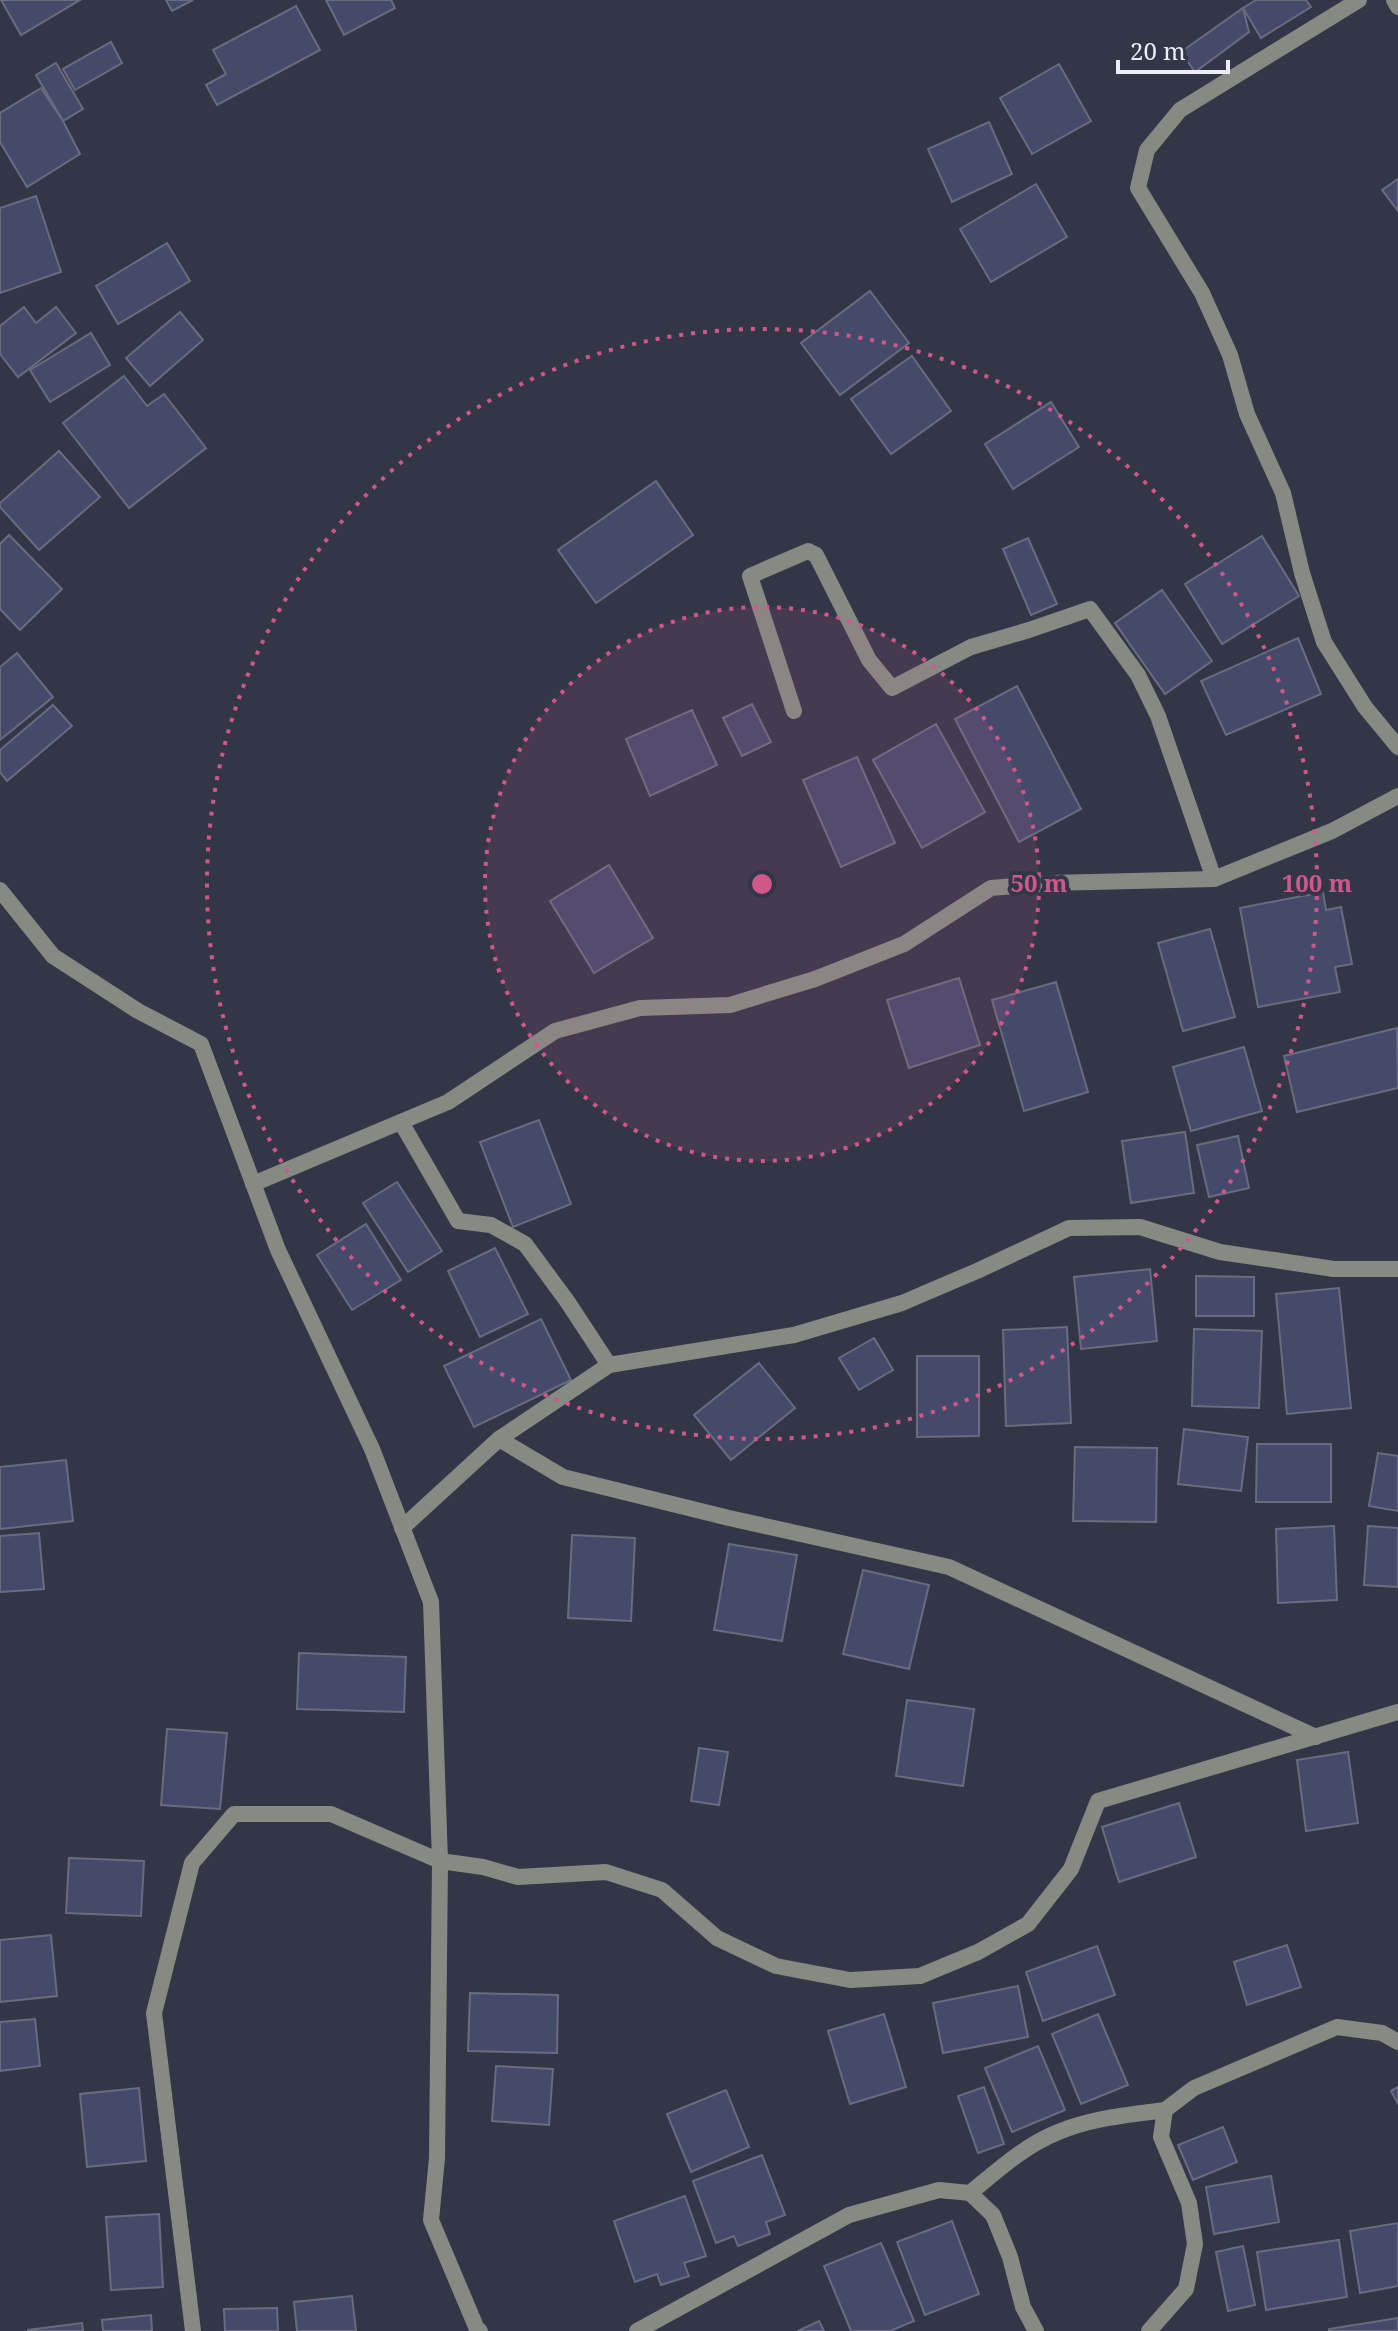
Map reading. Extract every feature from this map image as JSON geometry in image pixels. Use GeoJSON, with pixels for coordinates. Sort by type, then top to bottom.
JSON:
{"type":"FeatureCollection","features":[{"type":"Feature","properties":{"kind":"street"},"geometry":{"type":"LineString","coordinates":[[1359,0],[1180,110],[1147,150],[1138,188],[1202,293],[1230,355],[1247,414],[1283,493],[1302,573],[1324,642],[1365,707],[1398,747]]}},
{"type":"Feature","properties":{"kind":"street"},"geometry":{"type":"LineString","coordinates":[[1394,0],[1398,7]]}},
{"type":"Feature","properties":{"kind":"street"},"geometry":{"type":"LineString","coordinates":[[794,711],[750,576],[808,551],[816,555],[869,660],[892,688],[971,647],[1090,609],[1138,675],[1158,716],[1214,879]]}},
{"type":"Feature","properties":{"kind":"street"},"geometry":{"type":"LineString","coordinates":[[253,1184],[448,1102],[555,1031],[640,1008],[730,1005],[815,979],[904,944],[991,888],[1051,883],[1214,879],[1332,831],[1398,796]]}},
{"type":"Feature","properties":{"kind":"street"},"geometry":{"type":"LineString","coordinates":[[0,890],[53,956],[138,1011],[201,1044],[278,1250],[372,1449],[431,1602],[440,1861],[437,2158],[431,2220],[480,2331]]}},
{"type":"Feature","properties":{"kind":"street"},"geometry":{"type":"LineString","coordinates":[[401,1122],[458,1221],[491,1225],[525,1244],[609,1365]]}},
{"type":"Feature","properties":{"kind":"street"},"geometry":{"type":"LineString","coordinates":[[402,1528],[499,1439],[609,1365],[794,1335],[902,1303],[1069,1228],[1140,1227],[1220,1252],[1334,1269],[1398,1269]]}},
{"type":"Feature","properties":{"kind":"street"},"geometry":{"type":"LineString","coordinates":[[499,1439],[563,1477],[949,1567],[1316,1737]]}},
{"type":"Feature","properties":{"kind":"street"},"geometry":{"type":"LineString","coordinates":[[193,2331],[154,2013],[192,1863],[234,1814],[331,1814],[440,1861],[483,1867],[518,1877],[606,1872],[662,1890],[717,1938],[776,1966],[850,1980],[920,1976],[978,1952],[1028,1924],[1071,1869],[1098,1801],[1398,1712]]}},
{"type":"Feature","properties":{"kind":"street"},"geometry":{"type":"LineString","coordinates":[[970,2193],[1005,2164],[1056,2133],[1106,2118],[1165,2110],[1194,2088],[1337,2027],[1382,2033],[1398,2042]]}},
{"type":"Feature","properties":{"kind":"street"},"geometry":{"type":"LineString","coordinates":[[1149,2331],[1186,2289],[1195,2244],[1189,2203],[1161,2137],[1165,2110]]}},
{"type":"Feature","properties":{"kind":"street"},"geometry":{"type":"LineString","coordinates":[[637,2331],[849,2215],[939,2190],[970,2193],[993,2215],[1010,2257],[1023,2307],[1036,2331]]}},
{"type":"Feature","properties":{"kind":"building"},"geometry":{"type":"Polygon","coordinates":[[[1,0],[80,0],[21,35],[1,0]]]}},
{"type":"Feature","properties":{"kind":"building"},"geometry":{"type":"Polygon","coordinates":[[[166,0],[193,0],[172,11],[166,0]]]}},
{"type":"Feature","properties":{"kind":"building"},"geometry":{"type":"Polygon","coordinates":[[[326,0],[391,0],[395,8],[344,35],[326,0]]]}},
{"type":"Feature","properties":{"kind":"building"},"geometry":{"type":"Polygon","coordinates":[[[1256,0],[1306,0],[1311,7],[1261,38],[1243,8],[1256,0]]]}},
{"type":"Feature","properties":{"kind":"building"},"geometry":{"type":"Polygon","coordinates":[[[296,6],[320,50],[217,105],[206,85],[226,74],[213,50],[296,6]]]}},
{"type":"Feature","properties":{"kind":"building"},"geometry":{"type":"Polygon","coordinates":[[[1243,8],[1249,32],[1195,72],[1181,52],[1243,8]]]}},
{"type":"Feature","properties":{"kind":"building"},"geometry":{"type":"Polygon","coordinates":[[[111,42],[122,63],[75,90],[63,69],[111,42]]]}},
{"type":"Feature","properties":{"kind":"building"},"geometry":{"type":"Polygon","coordinates":[[[56,63],[83,109],[63,121],[36,75],[56,63]]]}},
{"type":"Feature","properties":{"kind":"building"},"geometry":{"type":"Polygon","coordinates":[[[1059,64],[1091,121],[1032,154],[1000,98],[1059,64]]]}},
{"type":"Feature","properties":{"kind":"building"},"geometry":{"type":"Polygon","coordinates":[[[41,88],[80,154],[27,187],[0,142],[0,113],[41,88]]]}},
{"type":"Feature","properties":{"kind":"building"},"geometry":{"type":"Polygon","coordinates":[[[989,122],[1012,174],[952,202],[928,149],[989,122]]]}},
{"type":"Feature","properties":{"kind":"building"},"geometry":{"type":"Polygon","coordinates":[[[1398,179],[1398,211],[1382,190],[1398,179]]]}},
{"type":"Feature","properties":{"kind":"building"},"geometry":{"type":"Polygon","coordinates":[[[1036,184],[1067,237],[991,282],[960,229],[1036,184]]]}},
{"type":"Feature","properties":{"kind":"building"},"geometry":{"type":"Polygon","coordinates":[[[36,196],[61,272],[0,293],[0,208],[36,196]]]}},
{"type":"Feature","properties":{"kind":"building"},"geometry":{"type":"Polygon","coordinates":[[[167,243],[190,281],[118,324],[96,286],[167,243]]]}},
{"type":"Feature","properties":{"kind":"building"},"geometry":{"type":"Polygon","coordinates":[[[870,291],[909,343],[840,395],[801,343],[870,291]]]}},
{"type":"Feature","properties":{"kind":"building"},"geometry":{"type":"Polygon","coordinates":[[[24,307],[36,323],[56,307],[76,333],[18,377],[0,354],[0,326],[24,307]]]}},
{"type":"Feature","properties":{"kind":"building"},"geometry":{"type":"Polygon","coordinates":[[[180,312],[203,340],[150,386],[126,358],[180,312]]]}},
{"type":"Feature","properties":{"kind":"building"},"geometry":{"type":"Polygon","coordinates":[[[91,333],[110,365],[50,402],[30,370],[91,333]]]}},
{"type":"Feature","properties":{"kind":"building"},"geometry":{"type":"Polygon","coordinates":[[[912,356],[951,411],[891,454],[851,399],[912,356]]]}},
{"type":"Feature","properties":{"kind":"building"},"geometry":{"type":"Polygon","coordinates":[[[124,376],[147,406],[164,394],[206,448],[129,508],[63,423],[124,376]]]}},
{"type":"Feature","properties":{"kind":"building"},"geometry":{"type":"Polygon","coordinates":[[[1051,402],[1079,447],[1013,489],[985,444],[1051,402]]]}},
{"type":"Feature","properties":{"kind":"building"},"geometry":{"type":"Polygon","coordinates":[[[59,451],[100,497],[39,550],[0,507],[0,503],[59,451]]]}},
{"type":"Feature","properties":{"kind":"building"},"geometry":{"type":"Polygon","coordinates":[[[656,481],[693,535],[596,603],[558,550],[656,481]]]}},
{"type":"Feature","properties":{"kind":"building"},"geometry":{"type":"Polygon","coordinates":[[[9,535],[62,589],[20,630],[0,609],[0,544],[9,535]]]}},
{"type":"Feature","properties":{"kind":"building"},"geometry":{"type":"Polygon","coordinates":[[[1262,536],[1299,596],[1222,644],[1185,584],[1262,536]]]}},
{"type":"Feature","properties":{"kind":"building"},"geometry":{"type":"Polygon","coordinates":[[[1028,538],[1057,604],[1031,615],[1003,549],[1028,538]]]}},
{"type":"Feature","properties":{"kind":"building"},"geometry":{"type":"Polygon","coordinates":[[[1162,590],[1212,661],[1165,694],[1115,623],[1162,590]]]}},
{"type":"Feature","properties":{"kind":"building"},"geometry":{"type":"Polygon","coordinates":[[[1298,638],[1321,694],[1226,735],[1201,681],[1298,638]]]}},
{"type":"Feature","properties":{"kind":"building"},"geometry":{"type":"Polygon","coordinates":[[[17,653],[53,697],[0,740],[0,667],[17,653]]]}},
{"type":"Feature","properties":{"kind":"building"},"geometry":{"type":"Polygon","coordinates":[[[1017,686],[1081,809],[1019,842],[955,719],[1017,686]]]}},
{"type":"Feature","properties":{"kind":"building"},"geometry":{"type":"Polygon","coordinates":[[[752,704],[771,742],[742,756],[723,718],[752,704]]]}},
{"type":"Feature","properties":{"kind":"building"},"geometry":{"type":"Polygon","coordinates":[[[53,705],[72,726],[7,781],[0,772],[0,750],[53,705]]]}},
{"type":"Feature","properties":{"kind":"building"},"geometry":{"type":"Polygon","coordinates":[[[692,710],[717,765],[650,796],[626,739],[692,710]]]}},
{"type":"Feature","properties":{"kind":"building"},"geometry":{"type":"Polygon","coordinates":[[[936,724],[985,812],[922,848],[873,760],[936,724]]]}},
{"type":"Feature","properties":{"kind":"building"},"geometry":{"type":"Polygon","coordinates":[[[857,757],[895,843],[841,867],[803,780],[857,757]]]}},
{"type":"Feature","properties":{"kind":"building"},"geometry":{"type":"Polygon","coordinates":[[[609,865],[653,938],[594,973],[550,901],[609,865]]]}},
{"type":"Feature","properties":{"kind":"building"},"geometry":{"type":"Polygon","coordinates":[[[1323,892],[1326,910],[1341,907],[1352,964],[1335,967],[1340,992],[1258,1007],[1240,908],[1323,892]]]}},
{"type":"Feature","properties":{"kind":"building"},"geometry":{"type":"Polygon","coordinates":[[[1210,929],[1235,1017],[1183,1031],[1158,943],[1210,929]]]}},
{"type":"Feature","properties":{"kind":"building"},"geometry":{"type":"Polygon","coordinates":[[[959,978],[980,1045],[909,1068],[887,1000],[959,978]]]}},
{"type":"Feature","properties":{"kind":"building"},"geometry":{"type":"Polygon","coordinates":[[[1056,982],[1088,1092],[1024,1111],[992,1000],[1056,982]]]}},
{"type":"Feature","properties":{"kind":"building"},"geometry":{"type":"Polygon","coordinates":[[[1397,1028],[1398,1088],[1297,1112],[1284,1056],[1397,1028]]]}},
{"type":"Feature","properties":{"kind":"building"},"geometry":{"type":"Polygon","coordinates":[[[1244,1047],[1262,1111],[1191,1131],[1173,1067],[1244,1047]]]}},
{"type":"Feature","properties":{"kind":"building"},"geometry":{"type":"Polygon","coordinates":[[[539,1120],[571,1204],[513,1227],[480,1142],[539,1120]]]}},
{"type":"Feature","properties":{"kind":"building"},"geometry":{"type":"Polygon","coordinates":[[[1185,1132],[1194,1193],[1131,1203],[1122,1141],[1185,1132]]]}},
{"type":"Feature","properties":{"kind":"building"},"geometry":{"type":"Polygon","coordinates":[[[1238,1136],[1249,1188],[1209,1197],[1197,1145],[1238,1136]]]}},
{"type":"Feature","properties":{"kind":"building"},"geometry":{"type":"Polygon","coordinates":[[[397,1182],[442,1251],[408,1272],[363,1203],[397,1182]]]}},
{"type":"Feature","properties":{"kind":"building"},"geometry":{"type":"Polygon","coordinates":[[[366,1224],[401,1280],[352,1310],[317,1255],[366,1224]]]}},
{"type":"Feature","properties":{"kind":"building"},"geometry":{"type":"Polygon","coordinates":[[[495,1248],[528,1314],[480,1337],[448,1271],[495,1248]]]}},
{"type":"Feature","properties":{"kind":"building"},"geometry":{"type":"Polygon","coordinates":[[[1150,1269],[1157,1341],[1081,1349],[1074,1277],[1150,1269]]]}},
{"type":"Feature","properties":{"kind":"building"},"geometry":{"type":"Polygon","coordinates":[[[1196,1276],[1254,1277],[1254,1316],[1196,1316],[1196,1276]]]}},
{"type":"Feature","properties":{"kind":"building"},"geometry":{"type":"Polygon","coordinates":[[[1339,1288],[1351,1408],[1287,1414],[1276,1294],[1339,1288]]]}},
{"type":"Feature","properties":{"kind":"building"},"geometry":{"type":"Polygon","coordinates":[[[541,1319],[571,1380],[474,1427],[444,1366],[541,1319]]]}},
{"type":"Feature","properties":{"kind":"building"},"geometry":{"type":"Polygon","coordinates":[[[1067,1327],[1071,1423],[1006,1426],[1003,1330],[1067,1327]]]}},
{"type":"Feature","properties":{"kind":"building"},"geometry":{"type":"Polygon","coordinates":[[[1194,1329],[1262,1331],[1259,1408],[1192,1406],[1194,1329]]]}},
{"type":"Feature","properties":{"kind":"building"},"geometry":{"type":"Polygon","coordinates":[[[874,1338],[893,1370],[859,1390],[839,1358],[874,1338]]]}},
{"type":"Feature","properties":{"kind":"building"},"geometry":{"type":"Polygon","coordinates":[[[917,1356],[979,1356],[979,1436],[917,1437],[917,1356]]]}},
{"type":"Feature","properties":{"kind":"building"},"geometry":{"type":"Polygon","coordinates":[[[759,1363],[795,1408],[731,1460],[694,1415],[759,1363]]]}},
{"type":"Feature","properties":{"kind":"building"},"geometry":{"type":"Polygon","coordinates":[[[1184,1429],[1248,1437],[1241,1491],[1178,1484],[1184,1429]]]}},
{"type":"Feature","properties":{"kind":"building"},"geometry":{"type":"Polygon","coordinates":[[[1257,1444],[1331,1444],[1331,1502],[1256,1502],[1257,1444]]]}},
{"type":"Feature","properties":{"kind":"building"},"geometry":{"type":"Polygon","coordinates":[[[1075,1447],[1157,1448],[1156,1522],[1073,1521],[1075,1447]]]}},
{"type":"Feature","properties":{"kind":"building"},"geometry":{"type":"Polygon","coordinates":[[[1378,1453],[1398,1456],[1398,1511],[1369,1506],[1378,1453]]]}},
{"type":"Feature","properties":{"kind":"building"},"geometry":{"type":"Polygon","coordinates":[[[66,1460],[73,1521],[0,1529],[0,1467],[66,1460]]]}},
{"type":"Feature","properties":{"kind":"building"},"geometry":{"type":"Polygon","coordinates":[[[1334,1526],[1337,1600],[1278,1603],[1276,1529],[1334,1526]]]}},
{"type":"Feature","properties":{"kind":"building"},"geometry":{"type":"Polygon","coordinates":[[[1368,1526],[1398,1528],[1398,1587],[1364,1585],[1368,1526]]]}},
{"type":"Feature","properties":{"kind":"building"},"geometry":{"type":"Polygon","coordinates":[[[39,1533],[44,1589],[0,1592],[0,1536],[39,1533]]]}},
{"type":"Feature","properties":{"kind":"building"},"geometry":{"type":"Polygon","coordinates":[[[572,1535],[635,1538],[631,1621],[568,1618],[572,1535]]]}},
{"type":"Feature","properties":{"kind":"building"},"geometry":{"type":"Polygon","coordinates":[[[729,1544],[797,1555],[782,1641],[714,1630],[729,1544]]]}},
{"type":"Feature","properties":{"kind":"building"},"geometry":{"type":"Polygon","coordinates":[[[863,1570],[929,1585],[909,1669],[843,1654],[863,1570]]]}},
{"type":"Feature","properties":{"kind":"building"},"geometry":{"type":"Polygon","coordinates":[[[299,1653],[406,1657],[404,1712],[297,1709],[299,1653]]]}},
{"type":"Feature","properties":{"kind":"building"},"geometry":{"type":"Polygon","coordinates":[[[907,1700],[974,1709],[963,1786],[896,1776],[907,1700]]]}},
{"type":"Feature","properties":{"kind":"building"},"geometry":{"type":"Polygon","coordinates":[[[167,1729],[227,1733],[220,1809],[161,1805],[167,1729]]]}},
{"type":"Feature","properties":{"kind":"building"},"geometry":{"type":"Polygon","coordinates":[[[699,1748],[728,1752],[719,1805],[691,1801],[699,1748]]]}},
{"type":"Feature","properties":{"kind":"building"},"geometry":{"type":"Polygon","coordinates":[[[1348,1752],[1358,1823],[1306,1831],[1297,1760],[1348,1752]]]}},
{"type":"Feature","properties":{"kind":"building"},"geometry":{"type":"Polygon","coordinates":[[[1179,1803],[1196,1857],[1119,1882],[1102,1827],[1179,1803]]]}},
{"type":"Feature","properties":{"kind":"building"},"geometry":{"type":"Polygon","coordinates":[[[69,1858],[144,1861],[141,1916],[66,1913],[69,1858]]]}},
{"type":"Feature","properties":{"kind":"building"},"geometry":{"type":"Polygon","coordinates":[[[51,1935],[57,1996],[0,2002],[0,1940],[51,1935]]]}},
{"type":"Feature","properties":{"kind":"building"},"geometry":{"type":"Polygon","coordinates":[[[1287,1945],[1301,1987],[1247,2005],[1234,1962],[1287,1945]]]}},
{"type":"Feature","properties":{"kind":"building"},"geometry":{"type":"Polygon","coordinates":[[[1097,1946],[1115,1995],[1043,2021],[1026,1972],[1097,1946]]]}},
{"type":"Feature","properties":{"kind":"building"},"geometry":{"type":"Polygon","coordinates":[[[1018,1986],[1028,2037],[943,2053],[933,2003],[1018,1986]]]}},
{"type":"Feature","properties":{"kind":"building"},"geometry":{"type":"Polygon","coordinates":[[[470,1993],[558,1995],[557,2053],[468,2051],[470,1993]]]}},
{"type":"Feature","properties":{"kind":"building"},"geometry":{"type":"Polygon","coordinates":[[[884,2014],[906,2087],[850,2104],[828,2031],[884,2014]]]}},
{"type":"Feature","properties":{"kind":"building"},"geometry":{"type":"Polygon","coordinates":[[[1098,2014],[1128,2085],[1081,2104],[1052,2034],[1098,2014]]]}},
{"type":"Feature","properties":{"kind":"building"},"geometry":{"type":"Polygon","coordinates":[[[35,2019],[40,2066],[0,2071],[0,2022],[35,2019]]]}},
{"type":"Feature","properties":{"kind":"building"},"geometry":{"type":"Polygon","coordinates":[[[1038,2046],[1065,2110],[1012,2132],[985,2068],[1038,2046]]]}},
{"type":"Feature","properties":{"kind":"building"},"geometry":{"type":"Polygon","coordinates":[[[496,2066],[553,2069],[549,2125],[492,2121],[496,2066]]]}},
{"type":"Feature","properties":{"kind":"building"},"geometry":{"type":"Polygon","coordinates":[[[984,2087],[1004,2144],[978,2153],[958,2096],[984,2087]]]}},
{"type":"Feature","properties":{"kind":"building"},"geometry":{"type":"Polygon","coordinates":[[[1398,2087],[1398,2104],[1391,2091],[1398,2087]]]}},
{"type":"Feature","properties":{"kind":"building"},"geometry":{"type":"Polygon","coordinates":[[[139,2088],[146,2161],[87,2167],[80,2094],[139,2088]]]}},
{"type":"Feature","properties":{"kind":"building"},"geometry":{"type":"Polygon","coordinates":[[[726,2090],[749,2147],[691,2172],[667,2114],[726,2090]]]}},
{"type":"Feature","properties":{"kind":"building"},"geometry":{"type":"Polygon","coordinates":[[[1223,2127],[1237,2162],[1193,2180],[1178,2145],[1223,2127]]]}},
{"type":"Feature","properties":{"kind":"building"},"geometry":{"type":"Polygon","coordinates":[[[762,2155],[785,2215],[766,2222],[770,2234],[738,2246],[734,2236],[716,2243],[693,2181],[762,2155]]]}},
{"type":"Feature","properties":{"kind":"building"},"geometry":{"type":"Polygon","coordinates":[[[1271,2176],[1279,2222],[1214,2234],[1206,2187],[1271,2176]]]}},
{"type":"Feature","properties":{"kind":"building"},"geometry":{"type":"Polygon","coordinates":[[[685,2196],[706,2256],[684,2263],[689,2276],[661,2285],[657,2274],[635,2282],[614,2221],[685,2196]]]}},
{"type":"Feature","properties":{"kind":"building"},"geometry":{"type":"Polygon","coordinates":[[[159,2214],[163,2287],[111,2290],[106,2217],[159,2214]]]}},
{"type":"Feature","properties":{"kind":"building"},"geometry":{"type":"Polygon","coordinates":[[[952,2221],[979,2294],[925,2315],[897,2242],[952,2221]]]}},
{"type":"Feature","properties":{"kind":"building"},"geometry":{"type":"Polygon","coordinates":[[[1398,2223],[1398,2286],[1360,2293],[1350,2231],[1398,2223]]]}},
{"type":"Feature","properties":{"kind":"building"},"geometry":{"type":"Polygon","coordinates":[[[1339,2240],[1347,2297],[1266,2310],[1257,2252],[1339,2240]]]}},
{"type":"Feature","properties":{"kind":"building"},"geometry":{"type":"Polygon","coordinates":[[[881,2243],[914,2321],[890,2331],[851,2331],[824,2266],[881,2243]]]}},
{"type":"Feature","properties":{"kind":"building"},"geometry":{"type":"Polygon","coordinates":[[[1243,2246],[1255,2305],[1228,2311],[1216,2252],[1243,2246]]]}},
{"type":"Feature","properties":{"kind":"building"},"geometry":{"type":"Polygon","coordinates":[[[352,2296],[356,2331],[297,2331],[294,2302],[352,2296]]]}},
{"type":"Feature","properties":{"kind":"building"},"geometry":{"type":"Polygon","coordinates":[[[277,2308],[278,2331],[225,2331],[224,2309],[277,2308]]]}},
{"type":"Feature","properties":{"kind":"building"},"geometry":{"type":"Polygon","coordinates":[[[151,2315],[152,2331],[103,2331],[102,2320],[151,2315]]]}},
{"type":"Feature","properties":{"kind":"building"},"geometry":{"type":"Polygon","coordinates":[[[1398,2318],[1398,2331],[1329,2331],[1329,2329],[1398,2318]]]}},
{"type":"Feature","properties":{"kind":"building"},"geometry":{"type":"Polygon","coordinates":[[[819,2321],[824,2331],[798,2331],[819,2321]]]}},
{"type":"Feature","properties":{"kind":"building"},"geometry":{"type":"Polygon","coordinates":[[[82,2323],[83,2331],[28,2331],[28,2330],[82,2323]]]}}]}
